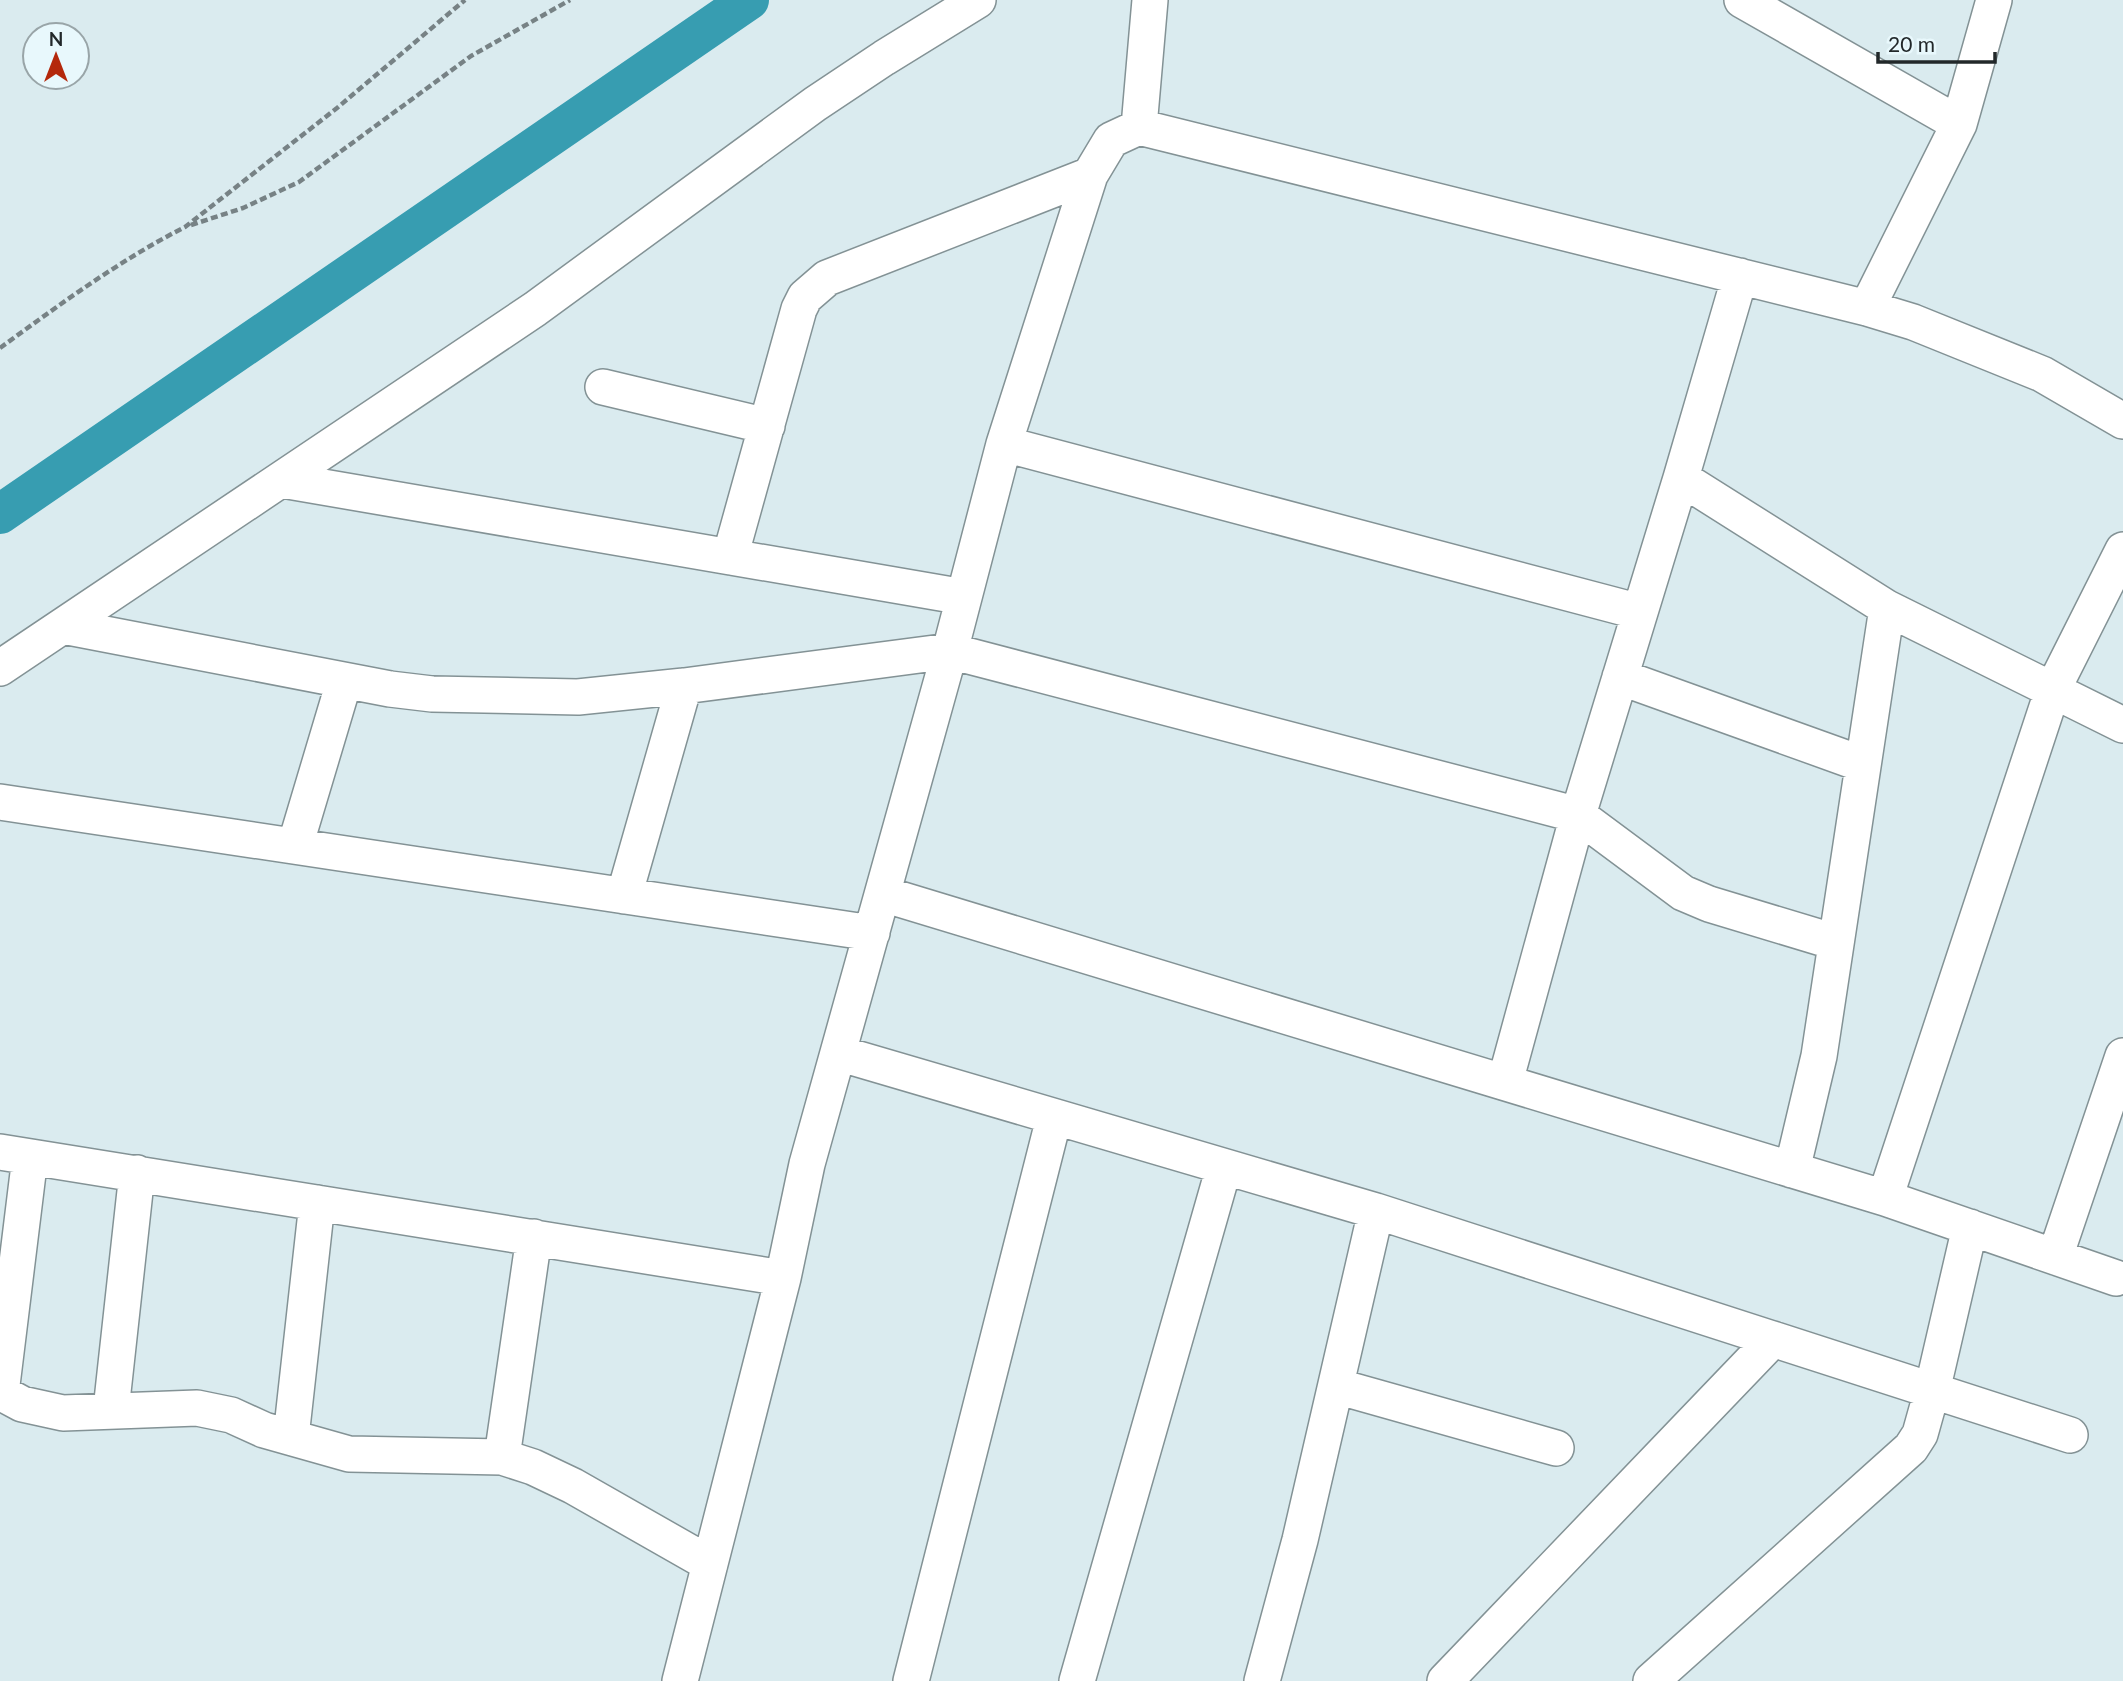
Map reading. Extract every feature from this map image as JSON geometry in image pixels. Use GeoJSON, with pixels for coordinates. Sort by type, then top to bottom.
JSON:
{"type":"FeatureCollection","features":[{"type":"Feature","properties":{"kind":"street"},"geometry":{"type":"LineString","coordinates":[[0,668],[535,309],[815,104],[978,0]]}},
{"type":"Feature","properties":{"kind":"street"},"geometry":{"type":"LineString","coordinates":[[1139,127],[1150,0]]}},
{"type":"Feature","properties":{"kind":"street"},"geometry":{"type":"LineString","coordinates":[[1742,0],[1959,124]]}},
{"type":"Feature","properties":{"kind":"street"},"geometry":{"type":"LineString","coordinates":[[1867,308],[1959,124],[1993,1]]}},
{"type":"Feature","properties":{"kind":"street"},"geometry":{"type":"LineString","coordinates":[[691,1678],[710,1564],[783,1278],[807,1164],[950,651],[1004,444],[1090,175],[1111,140],[1139,127],[1867,308],[1913,322],[2042,374],[2123,421]]}},
{"type":"Feature","properties":{"kind":"street"},"geometry":{"type":"LineString","coordinates":[[730,557],[799,309],[815,286],[827,278],[1090,175]]}},
{"type":"Feature","properties":{"kind":"street"},"geometry":{"type":"LineString","coordinates":[[1505,1082],[1578,814],[1740,276]]}},
{"type":"Feature","properties":{"kind":"street"},"geometry":{"type":"LineString","coordinates":[[603,387],[767,426]]}},
{"type":"Feature","properties":{"kind":"street"},"geometry":{"type":"LineString","coordinates":[[1004,444],[1640,612]]}},
{"type":"Feature","properties":{"kind":"street"},"geometry":{"type":"LineString","coordinates":[[1681,478],[1887,608],[2123,725]]}},
{"type":"Feature","properties":{"kind":"street"},"geometry":{"type":"LineString","coordinates":[[282,480],[964,597]]}},
{"type":"Feature","properties":{"kind":"street"},"geometry":{"type":"LineString","coordinates":[[1885,1198],[2053,689],[2123,550]]}},
{"type":"Feature","properties":{"kind":"street"},"geometry":{"type":"LineString","coordinates":[[1792,1170],[1819,1056],[1887,608]]}},
{"type":"Feature","properties":{"kind":"street"},"geometry":{"type":"LineString","coordinates":[[63,626],[344,682],[432,694],[545,698],[578,698],[684,686],[950,651],[1578,814],[1683,892],[1709,904],[1835,942]]}},
{"type":"Feature","properties":{"kind":"street"},"geometry":{"type":"LineString","coordinates":[[1620,677],[1862,764]]}},
{"type":"Feature","properties":{"kind":"street"},"geometry":{"type":"LineString","coordinates":[[295,846],[344,682]]}},
{"type":"Feature","properties":{"kind":"street"},"geometry":{"type":"LineString","coordinates":[[624,896],[684,686]]}},
{"type":"Feature","properties":{"kind":"street"},"geometry":{"type":"LineString","coordinates":[[0,802],[872,933]]}},
{"type":"Feature","properties":{"kind":"street"},"geometry":{"type":"LineString","coordinates":[[883,894],[1885,1198],[2116,1278]]}},
{"type":"Feature","properties":{"kind":"street"},"geometry":{"type":"LineString","coordinates":[[838,1052],[1054,1118],[1376,1210],[2070,1435]]}},
{"type":"Feature","properties":{"kind":"street"},"geometry":{"type":"LineString","coordinates":[[2055,1257],[2123,1056]]}},
{"type":"Feature","properties":{"kind":"street"},"geometry":{"type":"LineString","coordinates":[[911,1681],[1054,1118]]}},
{"type":"Feature","properties":{"kind":"street"},"geometry":{"type":"LineString","coordinates":[[710,1564],[573,1486],[533,1467],[502,1457],[349,1454],[264,1430],[230,1415],[197,1408],[111,1409],[63,1413],[22,1404],[1,1393],[15,1154],[783,1278]]}},
{"type":"Feature","properties":{"kind":"street"},"geometry":{"type":"LineString","coordinates":[[1077,1681],[1224,1167]]}},
{"type":"Feature","properties":{"kind":"street"},"geometry":{"type":"LineString","coordinates":[[111,1409],[137,1174]]}},
{"type":"Feature","properties":{"kind":"street"},"geometry":{"type":"LineString","coordinates":[[291,1437],[317,1203]]}},
{"type":"Feature","properties":{"kind":"street"},"geometry":{"type":"LineString","coordinates":[[1262,1681],[1300,1540],[1376,1210]]}},
{"type":"Feature","properties":{"kind":"street"},"geometry":{"type":"LineString","coordinates":[[1651,1681],[1911,1448],[1920,1434],[1932,1391],[1970,1227]]}},
{"type":"Feature","properties":{"kind":"street"},"geometry":{"type":"LineString","coordinates":[[502,1457],[534,1237]]}},
{"type":"Feature","properties":{"kind":"street"},"geometry":{"type":"LineString","coordinates":[[1446,1681],[1773,1339]]}},
{"type":"Feature","properties":{"kind":"street"},"geometry":{"type":"LineString","coordinates":[[1336,1386],[1556,1448]]}},
{"type":"Feature","properties":{"kind":"path"},"geometry":{"type":"LineString","coordinates":[[185,227],[337,108],[465,0]]}},
{"type":"Feature","properties":{"kind":"path"},"geometry":{"type":"LineString","coordinates":[[0,348],[161,239],[185,227],[243,208],[299,182],[471,56],[570,0]]}},
{"type":"Feature","properties":{"kind":"waterway"},"geometry":{"type":"LineString","coordinates":[[0,514],[749,0]]}}]}
